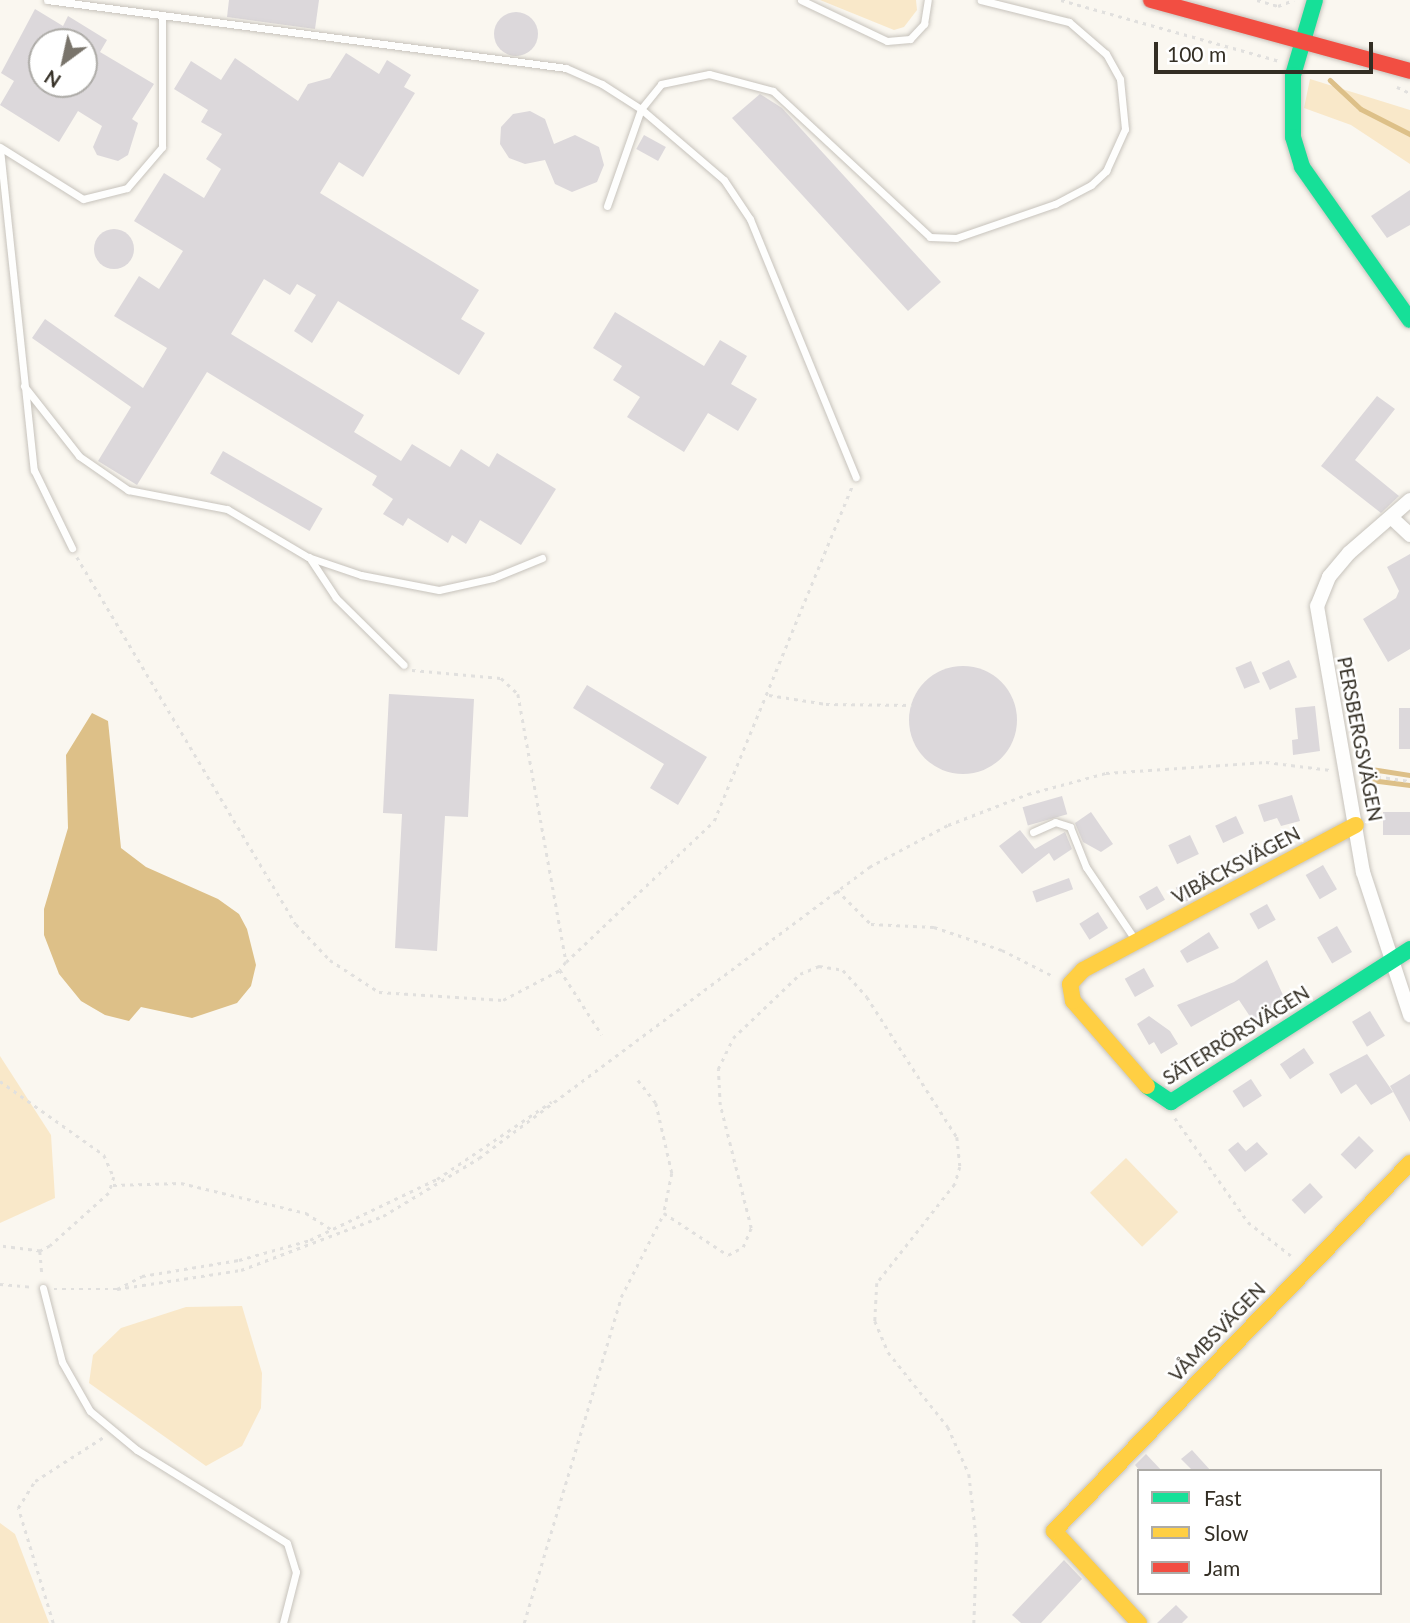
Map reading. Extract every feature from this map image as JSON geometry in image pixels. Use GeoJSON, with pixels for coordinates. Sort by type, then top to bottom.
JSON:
{"type":"FeatureCollection","features":[{"type":"Feature","properties":{"kind":"street"},"geometry":{"type":"LineString","coordinates":[[1151,0],[1410,71]]}},
{"type":"Feature","properties":{"kind":"street"},"geometry":{"type":"LineString","coordinates":[[1315,0],[1290,103],[1302,167],[1410,320]]}},
{"type":"Feature","properties":{"kind":"street","name":"PERSBERGSVÄGEN"},"geometry":{"type":"LineString","coordinates":[[1410,500],[1329,577],[1317,606],[1318,637],[1349,772],[1356,825],[1389,963],[1410,1015]]}},
{"type":"Feature","properties":{"kind":"street"},"geometry":{"type":"LineString","coordinates":[[1392,518],[1410,534]]}},
{"type":"Feature","properties":{"kind":"street","name":"VIBÄCKSVÄGEN"},"geometry":{"type":"LineString","coordinates":[[1070,984],[1083,970],[1356,825]]}},
{"type":"Feature","properties":{"kind":"street","name":"SÄTERRÖRSVÄGEN"},"geometry":{"type":"LineString","coordinates":[[1070,984],[1073,1001],[1165,1102],[1410,949]]}},
{"type":"Feature","properties":{"kind":"street","name":"VÅMBSVÄGEN"},"geometry":{"type":"LineString","coordinates":[[1139,1623],[1054,1531],[1410,1163]]}},
{"type":"Feature","properties":{"kind":"lane"},"geometry":{"type":"LineString","coordinates":[[47,0],[566,68],[641,109],[724,180],[750,219],[856,477]]}},
{"type":"Feature","properties":{"kind":"lane"},"geometry":{"type":"LineString","coordinates":[[801,0],[887,41],[910,39],[924,24],[928,0]]}},
{"type":"Feature","properties":{"kind":"lane"},"geometry":{"type":"LineString","coordinates":[[607,206],[641,109],[661,84],[709,74],[773,90],[902,215],[930,237],[957,238],[1055,204],[1090,186],[1106,171],[1125,129],[1120,79],[1092,37],[1069,22],[981,0]]}},
{"type":"Feature","properties":{"kind":"lane"},"geometry":{"type":"LineString","coordinates":[[0,148],[83,199],[127,188],[162,147],[162,15]]}},
{"type":"Feature","properties":{"kind":"lane"},"geometry":{"type":"LineString","coordinates":[[0,148],[34,470],[72,548]]}},
{"type":"Feature","properties":{"kind":"lane"},"geometry":{"type":"LineString","coordinates":[[24,386],[79,456],[128,490],[227,509],[308,557],[361,575],[439,590],[493,578],[542,558]]}},
{"type":"Feature","properties":{"kind":"lane"},"geometry":{"type":"LineString","coordinates":[[308,557],[336,597],[404,665]]}},
{"type":"Feature","properties":{"kind":"lane"},"geometry":{"type":"LineString","coordinates":[[1033,832],[1055,822],[1070,827],[1086,866],[1136,942]]}},
{"type":"Feature","properties":{"kind":"lane"},"geometry":{"type":"LineString","coordinates":[[43,1288],[62,1362],[90,1411],[110,1431],[286,1543],[296,1572],[283,1623]]}},
{"type":"Feature","properties":{"kind":"path"},"geometry":{"type":"LineString","coordinates":[[1061,0],[1276,60]]}},
{"type":"Feature","properties":{"kind":"path"},"geometry":{"type":"LineString","coordinates":[[1257,0],[1278,6],[1294,0]]}},
{"type":"Feature","properties":{"kind":"path"},"geometry":{"type":"LineString","coordinates":[[1314,71],[1351,74]]}},
{"type":"Feature","properties":{"kind":"path"},"geometry":{"type":"LineString","coordinates":[[1395,86],[1410,93]]}},
{"type":"Feature","properties":{"kind":"path"},"geometry":{"type":"LineString","coordinates":[[72,548],[296,924],[330,960],[379,992],[503,1000],[560,970],[714,821],[769,695],[856,477]]}},
{"type":"Feature","properties":{"kind":"path"},"geometry":{"type":"LineString","coordinates":[[404,665],[414,671],[500,678],[518,694],[566,962]]}},
{"type":"Feature","properties":{"kind":"path"},"geometry":{"type":"LineString","coordinates":[[769,695],[826,704],[912,705]]}},
{"type":"Feature","properties":{"kind":"path"},"geometry":{"type":"LineString","coordinates":[[0,1284],[43,1288],[117,1289],[241,1270],[340,1236],[427,1192],[557,1099],[837,890],[948,825],[1028,794],[1105,773],[1266,762],[1410,782]]}},
{"type":"Feature","properties":{"kind":"path"},"geometry":{"type":"LineString","coordinates":[[837,890],[871,924],[934,927],[1002,950],[1070,984]]}},
{"type":"Feature","properties":{"kind":"path"},"geometry":{"type":"LineString","coordinates":[[664,1213],[728,1255],[743,1247],[751,1228],[720,1105],[718,1069],[733,1038],[800,974],[819,966],[843,970],[867,997],[957,1137],[960,1167],[955,1184],[877,1283],[875,1321],[888,1352],[948,1427],[969,1474],[977,1543],[974,1623]]}},
{"type":"Feature","properties":{"kind":"path"},"geometry":{"type":"LineString","coordinates":[[560,970],[602,1035]]}},
{"type":"Feature","properties":{"kind":"path"},"geometry":{"type":"LineString","coordinates":[[524,1623],[621,1297],[664,1213],[672,1173],[656,1103],[638,1080]]}},
{"type":"Feature","properties":{"kind":"path"},"geometry":{"type":"LineString","coordinates":[[0,1081],[104,1155],[114,1177],[112,1185],[40,1251],[0,1246]]}},
{"type":"Feature","properties":{"kind":"path"},"geometry":{"type":"LineString","coordinates":[[117,1289],[142,1276],[239,1260],[332,1230],[437,1179],[538,1107],[557,1099]]}},
{"type":"Feature","properties":{"kind":"path"},"geometry":{"type":"LineString","coordinates":[[1165,1102],[1248,1222],[1308,1269]]}},
{"type":"Feature","properties":{"kind":"path"},"geometry":{"type":"LineString","coordinates":[[112,1185],[181,1183],[306,1213],[332,1230]]}},
{"type":"Feature","properties":{"kind":"path"},"geometry":{"type":"LineString","coordinates":[[40,1251],[43,1288]]}},
{"type":"Feature","properties":{"kind":"path"},"geometry":{"type":"LineString","coordinates":[[53,1623],[18,1508],[35,1481],[94,1448],[110,1431]]}},
{"type":"Feature","properties":{"kind":"shaded area"},"geometry":{"type":"Polygon","coordinates":[[[820,0],[916,0],[917,10],[904,27],[894,30],[820,0]]]}},
{"type":"Feature","properties":{"kind":"shaded area"},"geometry":{"type":"Polygon","coordinates":[[[1310,79],[1410,110],[1410,164],[1351,125],[1304,108],[1310,79]]]}},
{"type":"Feature","properties":{"kind":"shaded area"},"geometry":{"type":"Polygon","coordinates":[[[92,713],[108,721],[121,848],[146,867],[218,899],[239,914],[247,929],[256,965],[251,986],[237,1003],[192,1018],[141,1007],[129,1021],[105,1015],[81,1001],[59,974],[44,935],[44,909],[68,828],[66,755],[92,713]]]}},
{"type":"Feature","properties":{"kind":"shaded area"},"geometry":{"type":"Polygon","coordinates":[[[0,1056],[51,1135],[55,1198],[0,1223],[0,1056]]]}},
{"type":"Feature","properties":{"kind":"shaded area"},"geometry":{"type":"Polygon","coordinates":[[[1126,1158],[1178,1212],[1142,1247],[1090,1193],[1126,1158]]]}},
{"type":"Feature","properties":{"kind":"shaded area"},"geometry":{"type":"Polygon","coordinates":[[[242,1306],[262,1373],[261,1408],[242,1446],[206,1466],[89,1383],[93,1355],[121,1328],[186,1307],[242,1306]]]}},
{"type":"Feature","properties":{"kind":"shaded area"},"geometry":{"type":"Polygon","coordinates":[[[0,1523],[15,1534],[49,1623],[0,1623],[0,1523]]]}},
{"type":"Feature","properties":{"kind":"building"},"geometry":{"type":"Polygon","coordinates":[[[229,0],[319,0],[315,29],[227,17],[229,0]]]}},
{"type":"Feature","properties":{"kind":"building"},"geometry":{"type":"Polygon","coordinates":[[[35,9],[63,26],[68,16],[88,28],[28,28],[28,98],[98,98],[98,34],[107,40],[100,52],[154,84],[132,119],[138,123],[128,155],[118,161],[97,155],[93,147],[102,126],[78,111],[59,142],[0,105],[14,81],[1,73],[35,9]]]}},
{"type":"Feature","properties":{"kind":"building"},"geometry":{"type":"Polygon","coordinates":[[[516,12],[532,18],[538,34],[532,50],[516,56],[500,50],[494,34],[500,18],[516,12]]]}},
{"type":"Feature","properties":{"kind":"building"},"geometry":{"type":"Polygon","coordinates":[[[346,53],[379,74],[387,60],[411,75],[404,87],[415,93],[363,177],[339,162],[320,193],[479,290],[461,319],[485,333],[459,375],[338,301],[312,343],[294,331],[316,295],[297,284],[290,295],[264,279],[231,334],[364,415],[354,432],[401,461],[412,444],[450,467],[461,449],[489,467],[497,453],[556,489],[521,545],[480,520],[466,544],[452,535],[448,543],[408,518],[403,526],[383,514],[393,499],[372,485],[377,476],[207,372],[137,485],[98,461],[131,407],[32,338],[45,319],[143,388],[167,348],[114,316],[139,276],[159,289],[183,251],[134,221],[164,173],[204,198],[221,169],[206,159],[222,134],[201,122],[208,110],[174,89],[191,61],[221,80],[235,58],[298,101],[308,84],[330,78],[346,53]]]}},
{"type":"Feature","properties":{"kind":"building"},"geometry":{"type":"Polygon","coordinates":[[[760,94],[782,108],[941,282],[908,311],[732,118],[760,94]]]}},
{"type":"Feature","properties":{"kind":"building"},"geometry":{"type":"Polygon","coordinates":[[[530,111],[545,119],[554,144],[575,135],[599,147],[604,165],[597,182],[572,192],[555,184],[545,160],[525,164],[509,158],[500,144],[501,127],[513,114],[530,111]]]}},
{"type":"Feature","properties":{"kind":"building"},"geometry":{"type":"Polygon","coordinates":[[[644,135],[666,147],[658,161],[636,149],[644,135]]]}},
{"type":"Feature","properties":{"kind":"building"},"geometry":{"type":"Polygon","coordinates":[[[1410,190],[1410,225],[1387,238],[1371,216],[1410,190]]]}},
{"type":"Feature","properties":{"kind":"building"},"geometry":{"type":"Polygon","coordinates":[[[114,229],[128,235],[134,249],[128,263],[114,269],[100,263],[94,249],[100,235],[114,229]]]}},
{"type":"Feature","properties":{"kind":"building"},"geometry":{"type":"Polygon","coordinates":[[[615,312],[704,366],[720,340],[747,356],[731,384],[757,399],[738,431],[708,413],[684,452],[627,417],[640,397],[613,380],[622,366],[593,348],[615,312]]]}},
{"type":"Feature","properties":{"kind":"building"},"geometry":{"type":"Polygon","coordinates":[[[1377,396],[1395,409],[1355,460],[1399,496],[1381,513],[1321,466],[1377,396]]]}},
{"type":"Feature","properties":{"kind":"building"},"geometry":{"type":"Polygon","coordinates":[[[223,451],[323,508],[310,531],[210,474],[223,451]]]}},
{"type":"Feature","properties":{"kind":"building"},"geometry":{"type":"Polygon","coordinates":[[[1410,554],[1410,649],[1388,662],[1363,619],[1396,598],[1399,591],[1387,567],[1410,554]]]}},
{"type":"Feature","properties":{"kind":"building"},"geometry":{"type":"Polygon","coordinates":[[[1289,660],[1297,677],[1270,690],[1262,673],[1289,660]]]}},
{"type":"Feature","properties":{"kind":"building"},"geometry":{"type":"Polygon","coordinates":[[[1251,661],[1260,682],[1244,689],[1235,668],[1251,661]]]}},
{"type":"Feature","properties":{"kind":"building"},"geometry":{"type":"Polygon","coordinates":[[[963,666],[983,671],[1001,682],[1012,700],[1017,720],[1012,740],[1001,758],[983,769],[963,774],[943,769],[925,758],[914,740],[909,720],[914,700],[925,682],[943,671],[963,666]]]}},
{"type":"Feature","properties":{"kind":"building"},"geometry":{"type":"Polygon","coordinates":[[[587,685],[707,757],[678,805],[650,788],[664,764],[573,708],[587,685]]]}},
{"type":"Feature","properties":{"kind":"building"},"geometry":{"type":"Polygon","coordinates":[[[389,694],[474,699],[468,817],[445,816],[437,951],[395,948],[402,814],[383,813],[389,694]]]}},
{"type":"Feature","properties":{"kind":"building"},"geometry":{"type":"Polygon","coordinates":[[[1315,706],[1320,751],[1293,755],[1292,740],[1298,739],[1295,708],[1315,706]]]}},
{"type":"Feature","properties":{"kind":"building"},"geometry":{"type":"Polygon","coordinates":[[[1399,708],[1410,708],[1410,749],[1399,749],[1399,708]]]}},
{"type":"Feature","properties":{"kind":"building"},"geometry":{"type":"Polygon","coordinates":[[[1292,795],[1300,821],[1281,826],[1277,818],[1264,822],[1258,805],[1292,795]]]}},
{"type":"Feature","properties":{"kind":"building"},"geometry":{"type":"Polygon","coordinates":[[[1062,796],[1067,814],[1028,826],[1023,807],[1062,796]]]}},
{"type":"Feature","properties":{"kind":"building"},"geometry":{"type":"Polygon","coordinates":[[[1091,812],[1113,844],[1101,852],[1083,842],[1075,823],[1091,812]]]}},
{"type":"Feature","properties":{"kind":"building"},"geometry":{"type":"Polygon","coordinates":[[[1383,812],[1410,812],[1410,835],[1383,835],[1383,812]]]}},
{"type":"Feature","properties":{"kind":"building"},"geometry":{"type":"Polygon","coordinates":[[[1236,816],[1244,833],[1223,843],[1215,826],[1236,816]]]}},
{"type":"Feature","properties":{"kind":"building"},"geometry":{"type":"Polygon","coordinates":[[[1020,830],[1035,849],[1065,832],[1072,849],[1054,861],[1049,853],[1022,874],[999,846],[1020,830]]]}},
{"type":"Feature","properties":{"kind":"building"},"geometry":{"type":"Polygon","coordinates":[[[1190,835],[1199,854],[1177,864],[1168,845],[1190,835]]]}},
{"type":"Feature","properties":{"kind":"building"},"geometry":{"type":"Polygon","coordinates":[[[1323,865],[1337,889],[1320,899],[1306,875],[1323,865]]]}},
{"type":"Feature","properties":{"kind":"building"},"geometry":{"type":"Polygon","coordinates":[[[1069,878],[1073,889],[1036,903],[1032,891],[1069,878]]]}},
{"type":"Feature","properties":{"kind":"building"},"geometry":{"type":"Polygon","coordinates":[[[1192,880],[1199,895],[1183,903],[1176,888],[1192,880]]]}},
{"type":"Feature","properties":{"kind":"building"},"geometry":{"type":"Polygon","coordinates":[[[1157,886],[1165,900],[1147,910],[1139,896],[1157,886]]]}},
{"type":"Feature","properties":{"kind":"building"},"geometry":{"type":"Polygon","coordinates":[[[1267,904],[1276,920],[1258,929],[1250,914],[1267,904]]]}},
{"type":"Feature","properties":{"kind":"building"},"geometry":{"type":"Polygon","coordinates":[[[1098,912],[1108,928],[1089,940],[1079,924],[1098,912]]]}},
{"type":"Feature","properties":{"kind":"building"},"geometry":{"type":"Polygon","coordinates":[[[1337,926],[1352,952],[1332,963],[1317,937],[1337,926]]]}},
{"type":"Feature","properties":{"kind":"building"},"geometry":{"type":"Polygon","coordinates":[[[1209,932],[1219,948],[1187,963],[1180,951],[1209,932]]]}},
{"type":"Feature","properties":{"kind":"building"},"geometry":{"type":"Polygon","coordinates":[[[1267,960],[1288,1006],[1257,1027],[1239,1000],[1191,1027],[1177,1005],[1234,982],[1267,960]]]}},
{"type":"Feature","properties":{"kind":"building"},"geometry":{"type":"Polygon","coordinates":[[[1144,968],[1154,986],[1135,997],[1125,979],[1144,968]]]}},
{"type":"Feature","properties":{"kind":"building"},"geometry":{"type":"Polygon","coordinates":[[[1370,1011],[1385,1036],[1367,1047],[1352,1022],[1370,1011]]]}},
{"type":"Feature","properties":{"kind":"building"},"geometry":{"type":"Polygon","coordinates":[[[1149,1016],[1170,1031],[1178,1044],[1161,1054],[1154,1042],[1149,1045],[1137,1024],[1149,1016]]]}},
{"type":"Feature","properties":{"kind":"building"},"geometry":{"type":"Polygon","coordinates":[[[1304,1048],[1314,1063],[1290,1079],[1280,1064],[1304,1048]]]}},
{"type":"Feature","properties":{"kind":"building"},"geometry":{"type":"Polygon","coordinates":[[[1367,1054],[1393,1092],[1371,1105],[1356,1084],[1341,1094],[1329,1074],[1367,1054]]]}},
{"type":"Feature","properties":{"kind":"building"},"geometry":{"type":"Polygon","coordinates":[[[1410,1074],[1410,1122],[1390,1086],[1410,1074]]]}},
{"type":"Feature","properties":{"kind":"building"},"geometry":{"type":"Polygon","coordinates":[[[1251,1079],[1262,1096],[1243,1108],[1233,1091],[1251,1079]]]}},
{"type":"Feature","properties":{"kind":"building"},"geometry":{"type":"Polygon","coordinates":[[[1359,1136],[1374,1151],[1355,1169],[1341,1154],[1359,1136]]]}},
{"type":"Feature","properties":{"kind":"building"},"geometry":{"type":"Polygon","coordinates":[[[1238,1142],[1246,1151],[1257,1142],[1268,1154],[1245,1172],[1228,1150],[1238,1142]]]}},
{"type":"Feature","properties":{"kind":"building"},"geometry":{"type":"Polygon","coordinates":[[[1310,1183],[1323,1197],[1305,1214],[1292,1200],[1310,1183]]]}},
{"type":"Feature","properties":{"kind":"building"},"geometry":{"type":"Polygon","coordinates":[[[1192,1450],[1209,1469],[1191,1469],[1181,1459],[1192,1450]]]}},
{"type":"Feature","properties":{"kind":"building"},"geometry":{"type":"Polygon","coordinates":[[[1146,1454],[1160,1469],[1138,1469],[1135,1465],[1146,1454]]]}},
{"type":"Feature","properties":{"kind":"building"},"geometry":{"type":"Polygon","coordinates":[[[1064,1560],[1082,1579],[1041,1623],[1021,1623],[1012,1615],[1064,1560]]]}},
{"type":"Feature","properties":{"kind":"building"},"geometry":{"type":"Polygon","coordinates":[[[1176,1605],[1188,1617],[1182,1623],[1157,1623],[1176,1605]]]}},
{"type":"Feature","properties":{"kind":"waterway"},"geometry":{"type":"LineString","coordinates":[[1330,80],[1361,109],[1410,134]]}},
{"type":"Feature","properties":{"kind":"waterway"},"geometry":{"type":"LineString","coordinates":[[1365,768],[1410,775]]}},
{"type":"Feature","properties":{"kind":"waterway"},"geometry":{"type":"LineString","coordinates":[[1363,779],[1410,785]]}},
{"type":"Feature","properties":{"kind":"traffic: fast"},"geometry":{"type":"LineString","coordinates":[[1315,0],[1293,75],[1293,137],[1302,167],[1410,320]]}},
{"type":"Feature","properties":{"kind":"traffic: fast"},"geometry":{"type":"LineString","coordinates":[[1147,1086],[1171,1102],[1410,949]]}},
{"type":"Feature","properties":{"kind":"traffic: slow"},"geometry":{"type":"LineString","coordinates":[[1147,1086],[1073,1001],[1070,984],[1083,970],[1356,825]]}},
{"type":"Feature","properties":{"kind":"traffic: slow"},"geometry":{"type":"LineString","coordinates":[[1139,1623],[1054,1531],[1410,1163]]}},
{"type":"Feature","properties":{"kind":"traffic: jam"},"geometry":{"type":"LineString","coordinates":[[1151,0],[1410,71]]}}]}
